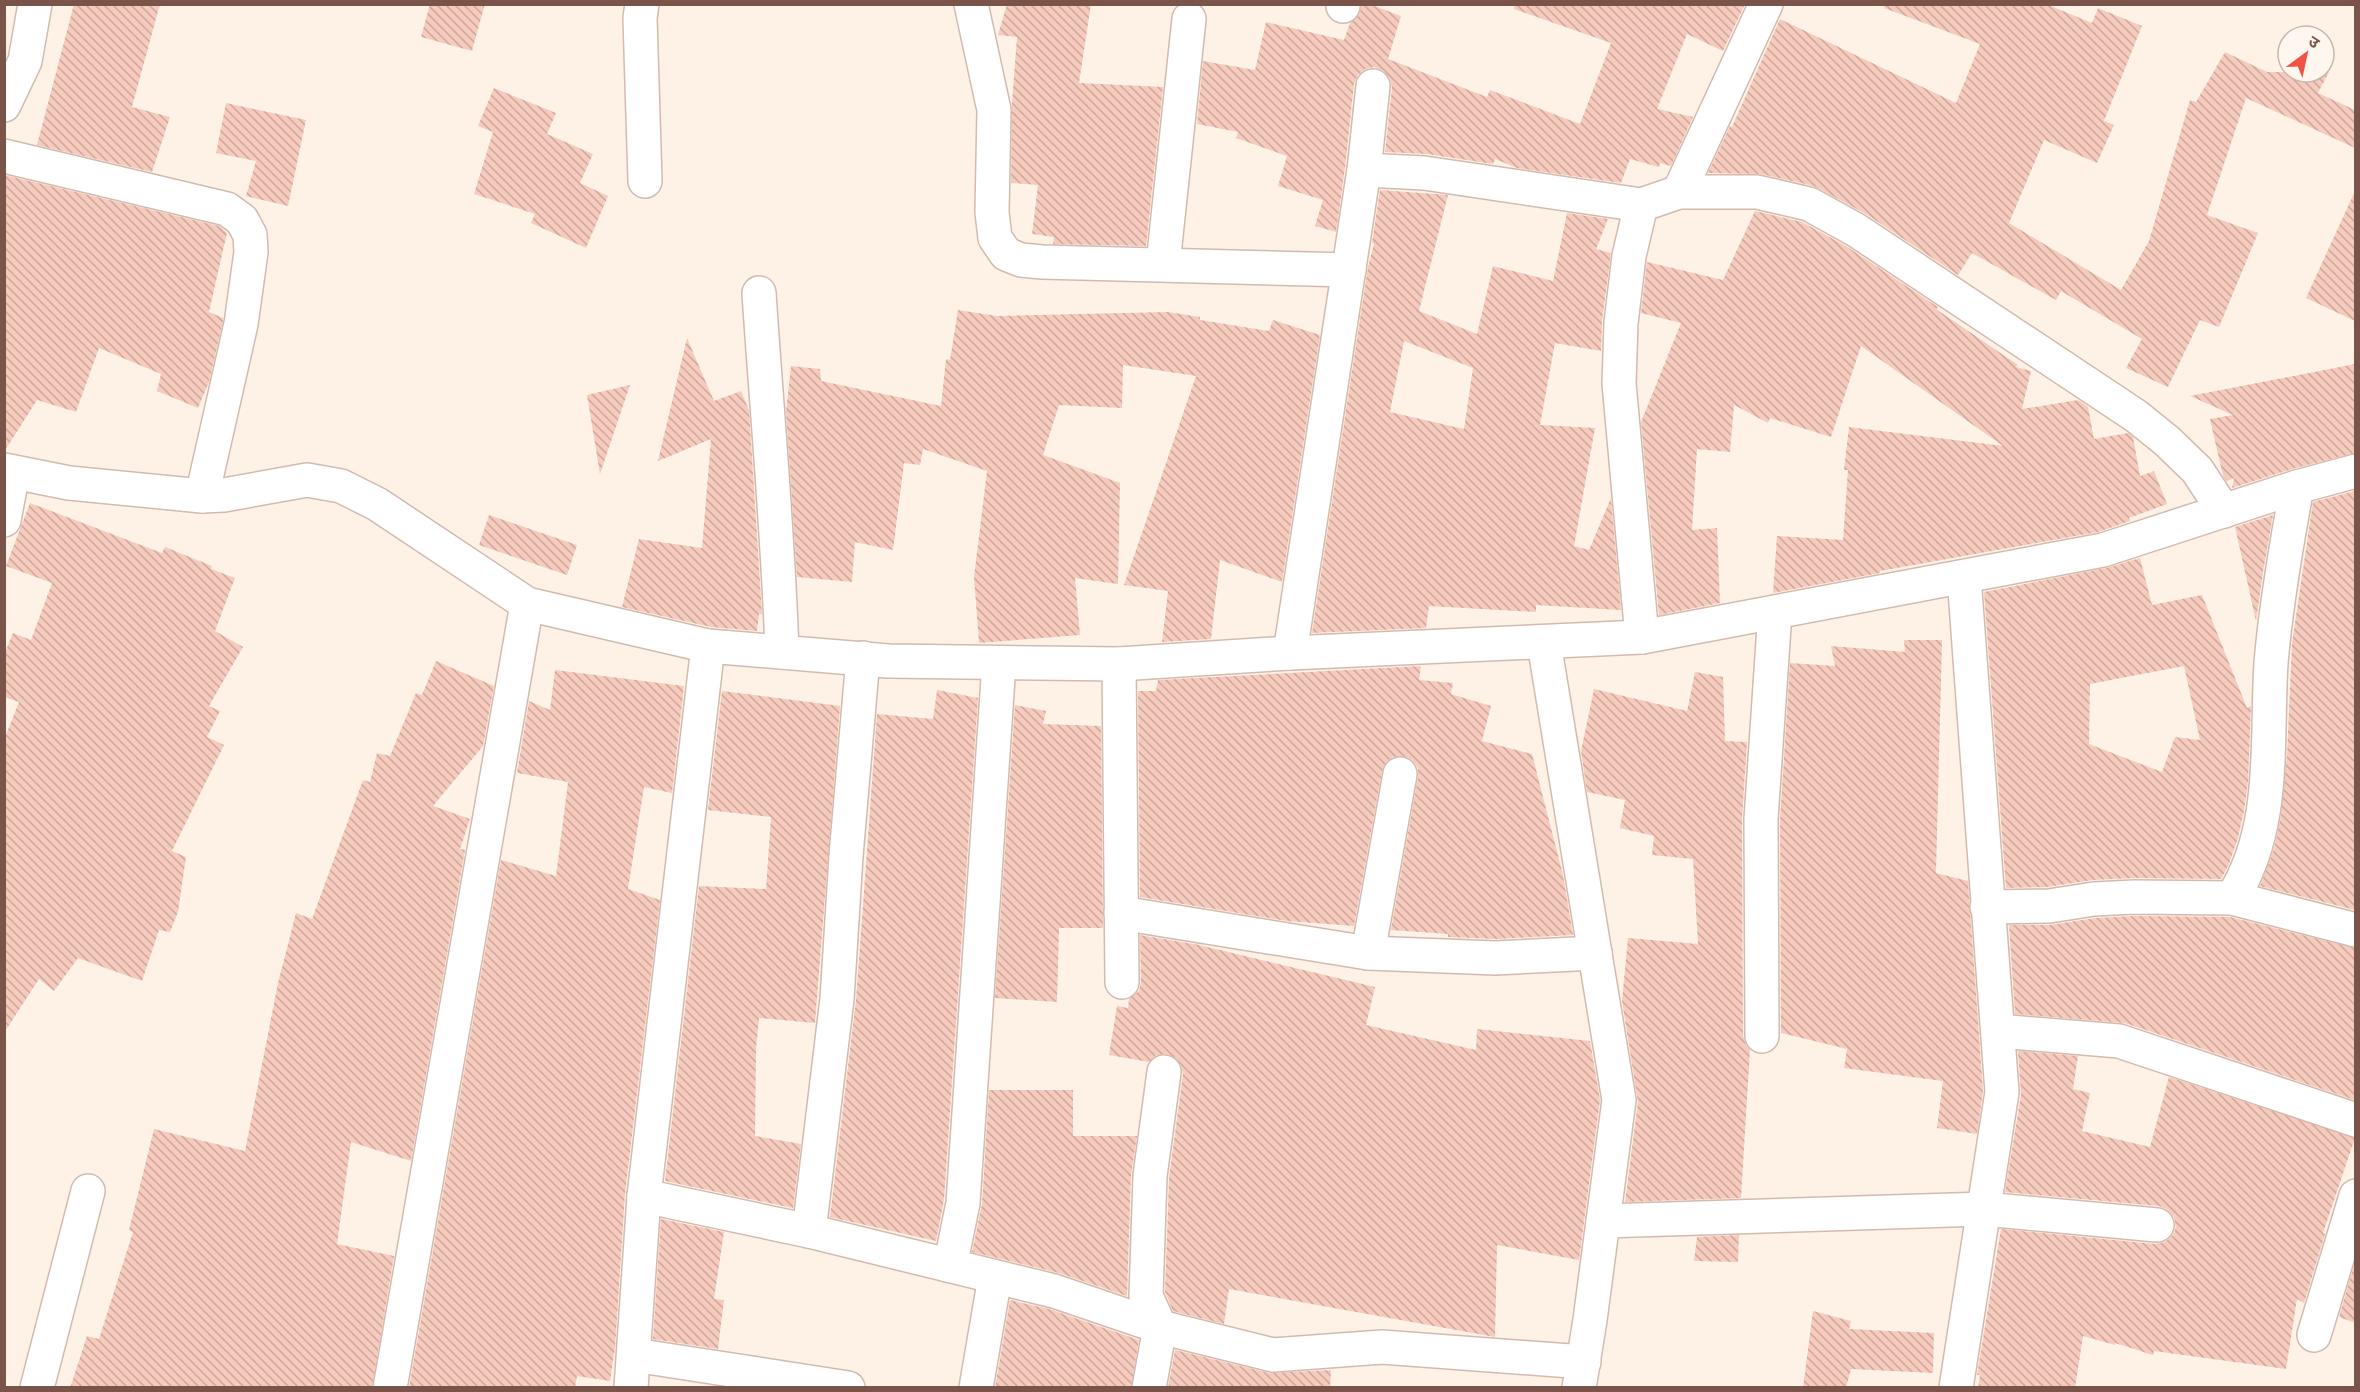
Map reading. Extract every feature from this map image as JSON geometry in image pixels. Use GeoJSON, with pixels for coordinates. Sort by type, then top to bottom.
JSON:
{"type":"FeatureCollection","features":[{"type":"Feature","properties":{"kind":"street"},"geometry":{"type":"LineString","coordinates":[[4,105],[15,54],[35,4]]}},
{"type":"Feature","properties":{"kind":"street"},"geometry":{"type":"LineString","coordinates":[[642,4],[640,18],[645,181]]}},
{"type":"Feature","properties":{"kind":"street"},"geometry":{"type":"LineString","coordinates":[[971,4],[994,110],[992,212],[995,238],[1006,254],[1021,260],[1042,262],[1349,270]]}},
{"type":"Feature","properties":{"kind":"street"},"geometry":{"type":"LineString","coordinates":[[1679,192],[1766,4]]}},
{"type":"Feature","properties":{"kind":"street"},"geometry":{"type":"LineString","coordinates":[[1163,264],[1189,19]]}},
{"type":"Feature","properties":{"kind":"street"},"geometry":{"type":"LineString","coordinates":[[1290,653],[1364,170],[1373,86]]}},
{"type":"Feature","properties":{"kind":"street"},"geometry":{"type":"LineString","coordinates":[[4,156],[227,209],[242,220],[250,235],[251,252],[213,495]]}},
{"type":"Feature","properties":{"kind":"street"},"geometry":{"type":"LineString","coordinates":[[1364,170],[1424,173],[1641,205],[1679,192],[1757,192],[1809,204],[1856,230],[2136,416],[2168,441],[2197,470],[2224,511]]}},
{"type":"Feature","properties":{"kind":"street"},"geometry":{"type":"LineString","coordinates":[[1641,205],[1629,256],[1621,323],[1619,383],[1642,638]]}},
{"type":"Feature","properties":{"kind":"street"},"geometry":{"type":"LineString","coordinates":[[759,293],[779,551],[782,652]]}},
{"type":"Feature","properties":{"kind":"street"},"geometry":{"type":"LineString","coordinates":[[4,520],[9,471],[69,483],[213,495],[307,480],[341,486],[377,504],[527,604],[708,646],[863,658],[999,663],[1119,664],[1290,653],[1642,638],[2103,550],[2355,471]]}},
{"type":"Feature","properties":{"kind":"street"},"geometry":{"type":"LineString","coordinates":[[2232,898],[2250,865],[2263,809],[2271,665],[2278,594],[2297,488]]}},
{"type":"Feature","properties":{"kind":"street"},"geometry":{"type":"LineString","coordinates":[[1956,1388],[2002,1092],[1964,577]]}},
{"type":"Feature","properties":{"kind":"street"},"geometry":{"type":"LineString","coordinates":[[390,1388],[527,604]]}},
{"type":"Feature","properties":{"kind":"street"},"geometry":{"type":"LineString","coordinates":[[1762,1036],[1761,819],[1775,612]]}},
{"type":"Feature","properties":{"kind":"street"},"geometry":{"type":"LineString","coordinates":[[644,1196],[809,1231],[1054,1291],[1160,1327],[1273,1355],[1382,1347],[1581,1375],[1619,1100],[1544,643]]}},
{"type":"Feature","properties":{"kind":"street"},"geometry":{"type":"LineString","coordinates":[[631,1388],[644,1196],[708,646]]}},
{"type":"Feature","properties":{"kind":"street"},"geometry":{"type":"LineString","coordinates":[[809,1231],[837,999],[846,856],[863,658]]}},
{"type":"Feature","properties":{"kind":"street"},"geometry":{"type":"LineString","coordinates":[[947,1265],[953,1252],[963,1203],[999,663]]}},
{"type":"Feature","properties":{"kind":"street"},"geometry":{"type":"LineString","coordinates":[[1119,664],[1122,982]]}},
{"type":"Feature","properties":{"kind":"street"},"geometry":{"type":"LineString","coordinates":[[1368,953],[1400,774]]}},
{"type":"Feature","properties":{"kind":"street"},"geometry":{"type":"LineString","coordinates":[[1987,907],[2049,906],[2094,899],[2134,897],[2232,898],[2355,930]]}},
{"type":"Feature","properties":{"kind":"street"},"geometry":{"type":"LineString","coordinates":[[1121,913],[1368,953],[1495,958],[1595,953]]}},
{"type":"Feature","properties":{"kind":"street"},"geometry":{"type":"LineString","coordinates":[[1998,1031],[2119,1041],[2355,1120]]}},
{"type":"Feature","properties":{"kind":"street"},"geometry":{"type":"LineString","coordinates":[[1149,1388],[1160,1327],[1146,1296],[1150,1176],[1164,1072]]}},
{"type":"Feature","properties":{"kind":"street"},"geometry":{"type":"LineString","coordinates":[[37,1388],[88,1191]]}},
{"type":"Feature","properties":{"kind":"street"},"geometry":{"type":"LineString","coordinates":[[2314,1335],[2355,1196]]}},
{"type":"Feature","properties":{"kind":"street"},"geometry":{"type":"LineString","coordinates":[[1604,1221],[1984,1209],[2157,1226]]}},
{"type":"Feature","properties":{"kind":"street"},"geometry":{"type":"LineString","coordinates":[[976,1388],[995,1277]]}},
{"type":"Feature","properties":{"kind":"street"},"geometry":{"type":"LineString","coordinates":[[634,1355],[848,1388]]}},
{"type":"Feature","properties":{"kind":"building"},"geometry":{"type":"Polygon","coordinates":[[[74,4],[160,4],[132,107],[170,117],[152,172],[37,145],[74,4]]]}},
{"type":"Feature","properties":{"kind":"building"},"geometry":{"type":"Polygon","coordinates":[[[430,4],[485,4],[472,51],[421,37],[430,4]]]}},
{"type":"Feature","properties":{"kind":"building"},"geometry":{"type":"Polygon","coordinates":[[[1007,4],[1091,4],[1079,83],[1163,87],[1146,246],[1053,244],[1054,237],[1032,234],[1038,185],[1011,183],[1012,103],[1017,37],[998,35],[1007,4]]]}},
{"type":"Feature","properties":{"kind":"building"},"geometry":{"type":"Polygon","coordinates":[[[1362,4],[1369,4],[1401,16],[1388,59],[1487,97],[1490,90],[1580,124],[1611,43],[1514,9],[1515,4],[1745,4],[1723,51],[1687,34],[1657,109],[1693,117],[1671,166],[1660,163],[1659,167],[1630,159],[1621,183],[1517,168],[1495,159],[1493,164],[1427,154],[1385,152],[1392,88],[1390,79],[1384,71],[1374,67],[1365,69],[1358,75],[1354,84],[1336,232],[1315,226],[1323,200],[1278,186],[1287,156],[1236,138],[1238,132],[1197,124],[1203,61],[1255,70],[1266,22],[1344,40],[1350,23],[1359,15],[1362,4]]]}},
{"type":"Feature","properties":{"kind":"building"},"geometry":{"type":"Polygon","coordinates":[[[1884,4],[2046,4],[2092,23],[2098,8],[2142,26],[2104,121],[2114,125],[2097,163],[2044,140],[2009,223],[2121,290],[2149,241],[2190,100],[2196,102],[2225,52],[2267,72],[2276,72],[2276,84],[2323,84],[2318,93],[2355,110],[2355,148],[2246,98],[2207,215],[2258,233],[2219,327],[2200,320],[2168,387],[2126,368],[2142,339],[2061,291],[2056,300],[1972,253],[1958,275],[1866,214],[1814,186],[1761,174],[1708,173],[1730,126],[1732,127],[1780,19],[1956,103],[1980,44],[1884,8],[1884,4]]]}},
{"type":"Feature","properties":{"kind":"building"},"geometry":{"type":"Polygon","coordinates":[[[494,88],[556,113],[547,134],[593,154],[580,183],[608,196],[586,248],[531,223],[535,214],[474,194],[493,132],[478,126],[494,88]]]}},
{"type":"Feature","properties":{"kind":"building"},"geometry":{"type":"Polygon","coordinates":[[[226,103],[306,120],[288,206],[246,196],[256,161],[216,153],[226,103]]]}},
{"type":"Feature","properties":{"kind":"building"},"geometry":{"type":"Polygon","coordinates":[[[4,175],[219,226],[227,233],[209,312],[223,318],[223,321],[209,382],[198,408],[157,391],[161,374],[99,348],[76,412],[37,400],[4,452],[4,175]]]}},
{"type":"Feature","properties":{"kind":"building"},"geometry":{"type":"Polygon","coordinates":[[[1380,190],[1448,195],[1419,311],[1477,334],[1493,266],[1553,281],[1567,213],[1608,219],[1596,249],[1611,253],[1602,321],[1601,351],[1555,343],[1540,425],[1595,428],[1574,546],[1589,550],[1611,498],[1621,610],[1536,605],[1536,612],[1429,606],[1426,628],[1312,633],[1368,267],[1374,244],[1372,243],[1380,190]],[[1404,341],[1390,412],[1464,429],[1473,368],[1404,341]]]}},
{"type":"Feature","properties":{"kind":"building"},"geometry":{"type":"Polygon","coordinates":[[[2355,191],[2355,321],[2306,298],[2355,191]]]}},
{"type":"Feature","properties":{"kind":"building"},"geometry":{"type":"Polygon","coordinates":[[[1755,211],[1802,222],[1846,246],[1938,307],[1936,309],[2018,365],[2016,367],[2031,371],[2022,409],[2078,400],[2088,407],[2094,439],[2128,433],[2133,437],[2140,476],[2154,471],[2167,504],[2129,518],[2130,521],[2098,532],[1880,571],[1880,573],[1773,593],[1777,536],[1843,540],[1848,470],[1844,470],[1849,427],[2003,446],[1861,346],[1831,437],[1770,418],[1768,423],[1734,405],[1730,452],[1697,449],[1692,530],[1717,528],[1720,603],[1659,615],[1641,422],[1681,323],[1641,313],[1647,262],[1723,280],[1755,211]]]}},
{"type":"Feature","properties":{"kind":"building"},"geometry":{"type":"Polygon","coordinates":[[[958,310],[997,316],[1168,312],[1200,317],[1200,320],[1269,331],[1273,320],[1320,335],[1282,582],[1220,560],[1211,639],[1162,642],[1168,591],[1124,585],[1196,376],[1123,365],[1122,408],[1059,405],[1043,455],[1120,483],[1118,584],[1075,578],[1080,635],[979,643],[974,577],[987,471],[923,449],[920,465],[904,463],[893,550],[855,542],[852,582],[797,577],[786,412],[791,366],[820,369],[821,381],[941,406],[946,359],[950,360],[958,310]]]}},
{"type":"Feature","properties":{"kind":"building"},"geometry":{"type":"Polygon","coordinates":[[[687,338],[714,401],[741,391],[749,410],[762,614],[759,614],[757,631],[711,627],[622,607],[639,539],[702,548],[711,439],[658,461],[687,338]]]}},
{"type":"Feature","properties":{"kind":"building"},"geometry":{"type":"Polygon","coordinates":[[[2355,364],[2355,453],[2292,469],[2232,488],[2234,478],[2227,481],[2223,476],[2210,419],[2233,415],[2190,396],[2355,364]]]}},
{"type":"Feature","properties":{"kind":"building"},"geometry":{"type":"Polygon","coordinates":[[[630,385],[600,474],[587,395],[630,385]]]}},
{"type":"Feature","properties":{"kind":"building"},"geometry":{"type":"Polygon","coordinates":[[[2355,491],[2355,910],[2260,886],[2274,849],[2281,816],[2287,755],[2292,643],[2313,502],[2355,491]]]}},
{"type":"Feature","properties":{"kind":"building"},"geometry":{"type":"Polygon","coordinates":[[[30,503],[162,553],[165,547],[235,578],[215,631],[243,647],[209,706],[220,711],[207,737],[224,745],[172,851],[186,857],[178,912],[170,932],[159,930],[142,981],[78,958],[54,991],[39,979],[4,1033],[4,740],[19,702],[4,697],[4,655],[13,633],[31,640],[52,583],[6,566],[30,503]]]}},
{"type":"Feature","properties":{"kind":"building"},"geometry":{"type":"Polygon","coordinates":[[[489,515],[577,545],[567,575],[479,545],[489,515]]]}},
{"type":"Feature","properties":{"kind":"building"},"geometry":{"type":"Polygon","coordinates":[[[2273,515],[2263,572],[2256,621],[2235,527],[2273,515]]]}},
{"type":"Feature","properties":{"kind":"building"},"geometry":{"type":"Polygon","coordinates":[[[2140,558],[2152,605],[2202,595],[2247,708],[2251,706],[2248,782],[2238,838],[2221,879],[2133,878],[2093,880],[2047,887],[2006,888],[1984,592],[2106,568],[2140,558]],[[2184,666],[2090,684],[2089,744],[2162,772],[2175,737],[2200,740],[2184,666]]]}},
{"type":"Feature","properties":{"kind":"building"},"geometry":{"type":"Polygon","coordinates":[[[1904,640],[1942,640],[1936,873],[1968,881],[1983,1091],[1977,1134],[1937,1128],[1943,1081],[1844,1068],[1847,1049],[1781,1033],[1780,820],[1790,663],[1835,666],[1831,646],[1905,652],[1904,640]]]}},
{"type":"Feature","properties":{"kind":"building"},"geometry":{"type":"Polygon","coordinates":[[[436,661],[494,686],[483,746],[433,806],[470,819],[460,849],[465,850],[411,1161],[351,1142],[337,1244],[394,1256],[372,1388],[70,1388],[87,1336],[99,1339],[133,1232],[129,1230],[154,1129],[245,1151],[278,983],[296,913],[312,919],[363,780],[370,782],[377,753],[390,756],[416,693],[422,695],[436,661]]]}},
{"type":"Feature","properties":{"kind":"building"},"geometry":{"type":"Polygon","coordinates":[[[1421,666],[1419,680],[1453,683],[1451,694],[1491,706],[1482,741],[1532,754],[1563,875],[1573,935],[1495,939],[1448,937],[1448,934],[1391,930],[1418,777],[1418,768],[1412,760],[1403,756],[1393,757],[1386,762],[1382,771],[1354,926],[1287,921],[1140,897],[1138,691],[1156,691],[1158,680],[1421,666]]]}},
{"type":"Feature","properties":{"kind":"building"},"geometry":{"type":"Polygon","coordinates":[[[555,670],[684,686],[672,793],[644,787],[628,889],[660,900],[625,1194],[615,1348],[610,1381],[577,1376],[575,1388],[409,1388],[501,860],[556,876],[568,782],[517,773],[529,701],[550,710],[555,670]]]}},
{"type":"Feature","properties":{"kind":"building"},"geometry":{"type":"Polygon","coordinates":[[[1695,672],[1723,677],[1725,741],[1747,742],[1742,819],[1743,1036],[1750,1049],[1741,1198],[1625,1202],[1638,1102],[1622,1001],[1628,938],[1698,944],[1693,859],[1652,855],[1654,836],[1620,828],[1625,800],[1587,792],[1581,751],[1594,689],[1687,711],[1695,672]]]}},
{"type":"Feature","properties":{"kind":"building"},"geometry":{"type":"Polygon","coordinates":[[[937,690],[978,698],[944,1200],[936,1241],[830,1217],[856,1000],[877,714],[933,719],[937,690]]]}},
{"type":"Feature","properties":{"kind":"building"},"geometry":{"type":"Polygon","coordinates":[[[722,691],[840,706],[815,1023],[759,1018],[756,1049],[755,1136],[801,1144],[793,1208],[665,1181],[699,886],[766,889],[771,817],[708,810],[722,691]]]}},
{"type":"Feature","properties":{"kind":"building"},"geometry":{"type":"Polygon","coordinates":[[[1015,705],[1046,711],[1043,724],[1101,726],[1103,928],[1059,928],[1057,1002],[995,998],[1015,705]]]}},
{"type":"Feature","properties":{"kind":"building"},"geometry":{"type":"Polygon","coordinates":[[[2230,917],[2355,948],[2355,1100],[2125,1023],[2015,1014],[2009,925],[2049,925],[2096,918],[2230,917]]]}},
{"type":"Feature","properties":{"kind":"building"},"geometry":{"type":"Polygon","coordinates":[[[1140,935],[1199,945],[1375,987],[1366,1025],[1476,1050],[1477,1029],[1590,1041],[1600,1100],[1579,1260],[1497,1245],[1495,1337],[1229,1289],[1224,1324],[1173,1311],[1165,1292],[1169,1178],[1183,1074],[1181,1065],[1176,1058],[1167,1054],[1156,1055],[1149,1062],[1109,1055],[1117,1006],[1128,1008],[1129,999],[1139,991],[1141,982],[1140,935]]]}},
{"type":"Feature","properties":{"kind":"building"},"geometry":{"type":"Polygon","coordinates":[[[2018,1051],[2078,1056],[2073,1089],[2090,1093],[2082,1131],[2150,1147],[2169,1077],[2355,1138],[2323,1233],[2325,1234],[2304,1303],[2297,1299],[2286,1369],[2154,1351],[2153,1355],[2083,1336],[2075,1388],[1978,1388],[1980,1375],[1977,1375],[2001,1229],[2155,1244],[2165,1242],[2173,1235],[2176,1227],[2174,1217],[2167,1209],[2159,1206],[2005,1192],[2021,1095],[2018,1051]]]}},
{"type":"Feature","properties":{"kind":"building"},"geometry":{"type":"Polygon","coordinates":[[[989,1090],[1073,1090],[1073,1136],[1137,1136],[1131,1175],[1127,1296],[1059,1273],[972,1252],[982,1204],[989,1090]]]}},
{"type":"Feature","properties":{"kind":"building"},"geometry":{"type":"Polygon","coordinates":[[[661,1219],[724,1232],[714,1299],[724,1300],[718,1349],[653,1339],[661,1219]]]}},
{"type":"Feature","properties":{"kind":"building"},"geometry":{"type":"Polygon","coordinates":[[[1739,1235],[1738,1262],[1694,1261],[1697,1237],[1739,1235]]]}},
{"type":"Feature","properties":{"kind":"building"},"geometry":{"type":"Polygon","coordinates":[[[2355,1262],[2355,1323],[2339,1317],[2355,1262]]]}},
{"type":"Feature","properties":{"kind":"building"},"geometry":{"type":"Polygon","coordinates":[[[1010,1300],[1049,1309],[1139,1340],[1131,1388],[995,1388],[1010,1300]]]}},
{"type":"Feature","properties":{"kind":"building"},"geometry":{"type":"Polygon","coordinates":[[[1813,1311],[1851,1321],[1849,1329],[1934,1333],[1933,1373],[1851,1369],[1846,1388],[1803,1388],[1813,1311]]]}},
{"type":"Feature","properties":{"kind":"building"},"geometry":{"type":"Polygon","coordinates":[[[1175,1350],[1269,1373],[1331,1370],[1330,1388],[1168,1388],[1175,1350]]]}}]}
